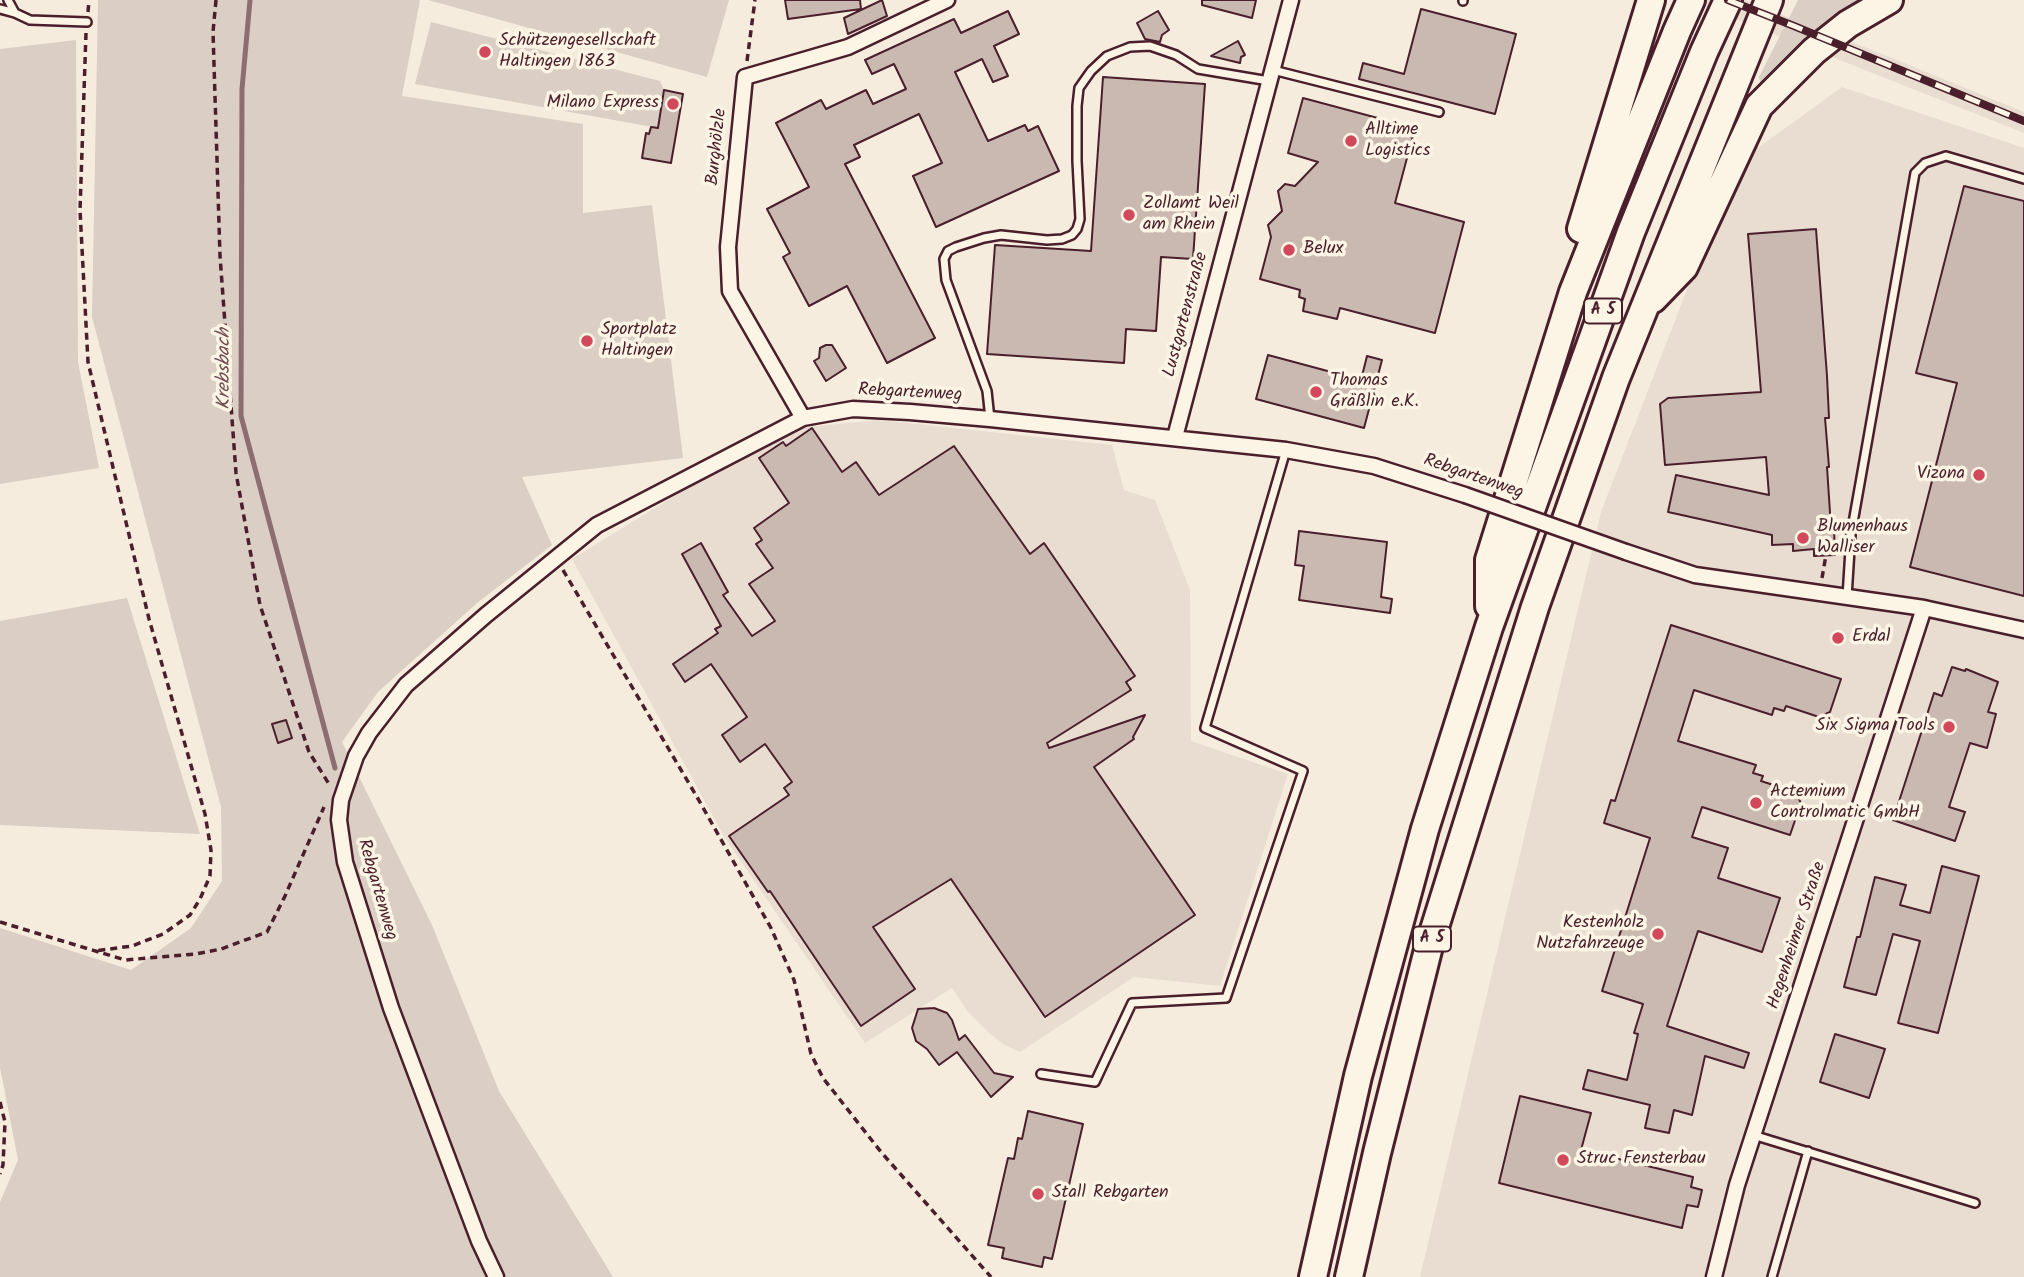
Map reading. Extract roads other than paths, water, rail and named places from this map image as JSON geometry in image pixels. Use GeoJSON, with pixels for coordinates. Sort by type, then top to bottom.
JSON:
{"type":"FeatureCollection","features":[{"type":"Feature","properties":{"kind":"highway"},"geometry":{"type":"LineString","coordinates":[[1573,292],[1570,265],[1651,0]]}},
{"type":"Feature","properties":{"kind":"highway"},"geometry":{"type":"LineString","coordinates":[[1489,627],[1489,560],[1573,292],[1676,31],[1691,0]]}},
{"type":"Feature","properties":{"kind":"highway","name":"A 5"},"geometry":{"type":"LineString","coordinates":[[1313,1277],[1365,1050],[1425,829],[1489,627],[1631,232],[1728,0]]}},
{"type":"Feature","properties":{"kind":"highway","name":"A 5"},"geometry":{"type":"LineString","coordinates":[[1349,1277],[1429,946],[1535,607],[1616,378],[1769,0]]}},
{"type":"Feature","properties":{"kind":"highway"},"geometry":{"type":"LineString","coordinates":[[1642,311],[1684,267],[1759,106],[1814,51],[1848,24],[1889,0]]}},
{"type":"Feature","properties":{"kind":"street","name":"Burghölzle"},"geometry":{"type":"LineString","coordinates":[[803,418],[730,291],[728,247],[745,77],[848,47],[947,0]]}},
{"type":"Feature","properties":{"kind":"street","name":"Lustgartenstraße"},"geometry":{"type":"LineString","coordinates":[[1175,438],[1291,0]]}},
{"type":"Feature","properties":{"kind":"street","name":"Rebgartenweg"},"geometry":{"type":"LineString","coordinates":[[496,1277],[479,1241],[391,1008],[345,862],[339,820],[342,797],[356,756],[369,733],[406,685],[486,615],[597,525],[803,418],[853,409],[910,412],[1286,450],[1374,466],[1695,575],[1924,608],[2024,631]]}},
{"type":"Feature","properties":{"kind":"street","name":"Hegenheimer Straße"},"geometry":{"type":"LineString","coordinates":[[1714,1277],[1737,1185],[1924,608]]}},
{"type":"Feature","properties":{"kind":"lane"},"geometry":{"type":"LineString","coordinates":[[8,0],[15,13]]}},
{"type":"Feature","properties":{"kind":"lane"},"geometry":{"type":"LineString","coordinates":[[0,9],[30,20],[87,22]]}},
{"type":"Feature","properties":{"kind":"lane"},"geometry":{"type":"LineString","coordinates":[[990,419],[987,391],[946,280],[944,259],[948,251],[956,247],[1000,235],[1047,240],[1072,236],[1080,219],[1077,106],[1079,88],[1091,71],[1107,56],[1130,47],[1150,46],[1176,55],[1198,69],[1271,75],[1439,112]]}},
{"type":"Feature","properties":{"kind":"lane"},"geometry":{"type":"LineString","coordinates":[[1847,598],[1851,534],[1915,173],[1924,163],[1946,156],[2024,179]]}},
{"type":"Feature","properties":{"kind":"lane"},"geometry":{"type":"LineString","coordinates":[[1041,1073],[1094,1082],[1132,1003],[1226,998],[1303,771],[1205,728],[1286,450]]}},
{"type":"Feature","properties":{"kind":"lane"},"geometry":{"type":"LineString","coordinates":[[1754,1135],[1975,1203]]}},
{"type":"Feature","properties":{"kind":"lane"},"geometry":{"type":"LineString","coordinates":[[1772,1277],[1808,1151]]}},
{"type":"Feature","properties":{"kind":"waterway","name":"Krebsbach"},"geometry":{"type":"LineString","coordinates":[[250,0],[242,89],[241,416],[335,768]]}},
{"type":"Feature","properties":{"kind":"railway"},"geometry":{"type":"LineString","coordinates":[[1728,0],[2024,121]]}},
{"type":"Feature","properties":{"kind":"place","name":"Schützengesellschaft Haltingen 1863"},"geometry":{"type":"Point","coordinates":[485,52]}},
{"type":"Feature","properties":{"kind":"place","name":"Milano Express"},"geometry":{"type":"Point","coordinates":[673,104]}},
{"type":"Feature","properties":{"kind":"place","name":"Alltime Logistics"},"geometry":{"type":"Point","coordinates":[1351,141]}},
{"type":"Feature","properties":{"kind":"place","name":"Zollamt Weil am Rhein"},"geometry":{"type":"Point","coordinates":[1129,215]}},
{"type":"Feature","properties":{"kind":"place","name":"Belux"},"geometry":{"type":"Point","coordinates":[1289,250]}},
{"type":"Feature","properties":{"kind":"place","name":"Sportplatz Haltingen"},"geometry":{"type":"Point","coordinates":[587,341]}},
{"type":"Feature","properties":{"kind":"place","name":"Thomas Gräßlin e.K."},"geometry":{"type":"Point","coordinates":[1316,392]}},
{"type":"Feature","properties":{"kind":"place","name":"Vizona"},"geometry":{"type":"Point","coordinates":[1979,475]}},
{"type":"Feature","properties":{"kind":"place","name":"Blumenhaus Walliser"},"geometry":{"type":"Point","coordinates":[1803,538]}},
{"type":"Feature","properties":{"kind":"place","name":"Erdal"},"geometry":{"type":"Point","coordinates":[1838,638]}},
{"type":"Feature","properties":{"kind":"place","name":"Six Sigma Tools"},"geometry":{"type":"Point","coordinates":[1949,727]}},
{"type":"Feature","properties":{"kind":"place","name":"Actemium Controlmatic GmbH"},"geometry":{"type":"Point","coordinates":[1756,803]}},
{"type":"Feature","properties":{"kind":"place","name":"Kestenholz Nutzfahrzeuge"},"geometry":{"type":"Point","coordinates":[1658,934]}},
{"type":"Feature","properties":{"kind":"place","name":"Struc Fensterbau"},"geometry":{"type":"Point","coordinates":[1563,1160]}},
{"type":"Feature","properties":{"kind":"place","name":"Stall Rebgarten"},"geometry":{"type":"Point","coordinates":[1038,1194]}}]}
